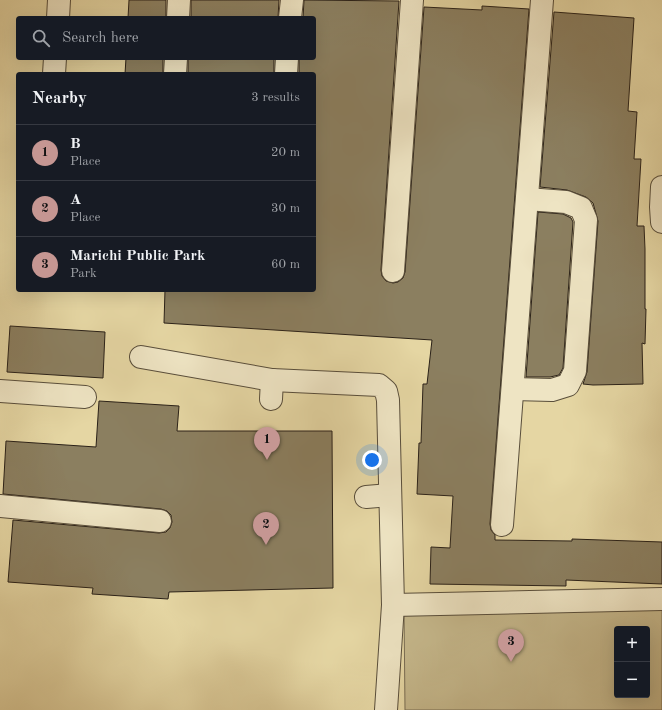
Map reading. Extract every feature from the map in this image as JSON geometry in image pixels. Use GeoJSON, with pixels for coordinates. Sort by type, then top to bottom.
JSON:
{"type":"FeatureCollection","features":[{"type":"Feature","properties":{"kind":"street"},"geometry":{"type":"LineString","coordinates":[[58,16],[59,0]]}},
{"type":"Feature","properties":{"kind":"street"},"geometry":{"type":"LineString","coordinates":[[178,16],[179,0]]}},
{"type":"Feature","properties":{"kind":"street"},"geometry":{"type":"LineString","coordinates":[[290,16],[292,0]]}},
{"type":"Feature","properties":{"kind":"street"},"geometry":{"type":"LineString","coordinates":[[393,271],[412,0]]}},
{"type":"Feature","properties":{"kind":"street"},"geometry":{"type":"LineString","coordinates":[[502,525],[542,0]]}},
{"type":"Feature","properties":{"kind":"street"},"geometry":{"type":"LineString","coordinates":[[54,72],[55,60]]}},
{"type":"Feature","properties":{"kind":"street"},"geometry":{"type":"LineString","coordinates":[[175,72],[176,60]]}},
{"type":"Feature","properties":{"kind":"street"},"geometry":{"type":"LineString","coordinates":[[286,72],[287,60]]}},
{"type":"Feature","properties":{"kind":"street"},"geometry":{"type":"LineString","coordinates":[[662,187],[662,222]]}},
{"type":"Feature","properties":{"kind":"street"},"geometry":{"type":"LineString","coordinates":[[512,389],[552,390],[568,385],[575,371],[586,220],[581,208],[566,202],[527,199]]}},
{"type":"Feature","properties":{"kind":"street"},"geometry":{"type":"LineString","coordinates":[[141,357],[272,390],[379,385],[386,391],[388,400],[393,605],[386,710]]}},
{"type":"Feature","properties":{"kind":"street"},"geometry":{"type":"LineString","coordinates":[[0,391],[85,396]]}},
{"type":"Feature","properties":{"kind":"street"},"geometry":{"type":"LineString","coordinates":[[366,497],[390,495]]}},
{"type":"Feature","properties":{"kind":"street"},"geometry":{"type":"LineString","coordinates":[[0,506],[160,521]]}},
{"type":"Feature","properties":{"kind":"street"},"geometry":{"type":"LineString","coordinates":[[393,605],[662,599]]}},
{"type":"Feature","properties":{"kind":"shaded area"},"geometry":{"type":"Polygon","coordinates":[[[662,605],[662,710],[405,710],[404,608],[662,605]]]}},
{"type":"Feature","properties":{"kind":"building"},"geometry":{"type":"Polygon","coordinates":[[[129,0],[166,0],[166,16],[128,16],[129,0]]]}},
{"type":"Feature","properties":{"kind":"building"},"geometry":{"type":"Polygon","coordinates":[[[191,0],[279,0],[278,16],[191,16],[191,0]]]}},
{"type":"Feature","properties":{"kind":"building"},"geometry":{"type":"Polygon","coordinates":[[[304,0],[399,1],[381,270],[382,276],[386,281],[393,283],[398,282],[403,278],[405,272],[424,7],[482,10],[482,6],[529,9],[490,524],[491,530],[495,535],[495,540],[572,541],[572,539],[662,542],[662,584],[566,580],[566,586],[430,584],[431,547],[450,548],[453,496],[417,494],[419,443],[421,443],[423,384],[427,384],[432,340],[164,323],[165,292],[316,292],[316,72],[299,72],[299,60],[316,60],[316,16],[303,16],[304,0]]]}},
{"type":"Feature","properties":{"kind":"building"},"geometry":{"type":"Polygon","coordinates":[[[554,12],[634,18],[628,111],[637,112],[634,159],[641,159],[637,226],[644,226],[645,249],[646,309],[645,344],[642,343],[643,384],[583,384],[587,372],[598,221],[593,203],[586,197],[567,190],[540,187],[554,12]]]}},
{"type":"Feature","properties":{"kind":"building"},"geometry":{"type":"Polygon","coordinates":[[[126,60],[163,60],[163,72],[125,72],[126,60]]]}},
{"type":"Feature","properties":{"kind":"building"},"geometry":{"type":"Polygon","coordinates":[[[188,60],[274,60],[274,72],[188,72],[188,60]]]}},
{"type":"Feature","properties":{"kind":"building"},"geometry":{"type":"Polygon","coordinates":[[[538,212],[563,214],[571,218],[573,222],[563,368],[559,375],[550,377],[526,377],[538,212]]]}},
{"type":"Feature","properties":{"kind":"building"},"geometry":{"type":"Polygon","coordinates":[[[10,326],[105,332],[103,378],[7,372],[10,326]]]}},
{"type":"Feature","properties":{"kind":"building"},"geometry":{"type":"Polygon","coordinates":[[[99,401],[179,406],[177,431],[332,431],[333,588],[169,592],[168,599],[92,594],[93,588],[8,582],[13,520],[159,533],[166,532],[170,528],[172,522],[171,515],[167,511],[161,509],[3,494],[6,441],[96,447],[99,401]]]}},
{"type":"Feature","properties":{"kind":"place","name":"B"},"geometry":{"type":"Point","coordinates":[267,460]}},
{"type":"Feature","properties":{"kind":"place","name":"A"},"geometry":{"type":"Point","coordinates":[266,545]}},
{"type":"Feature","properties":{"kind":"place","name":"Marichi Public Park"},"geometry":{"type":"Point","coordinates":[511,662]}}]}
